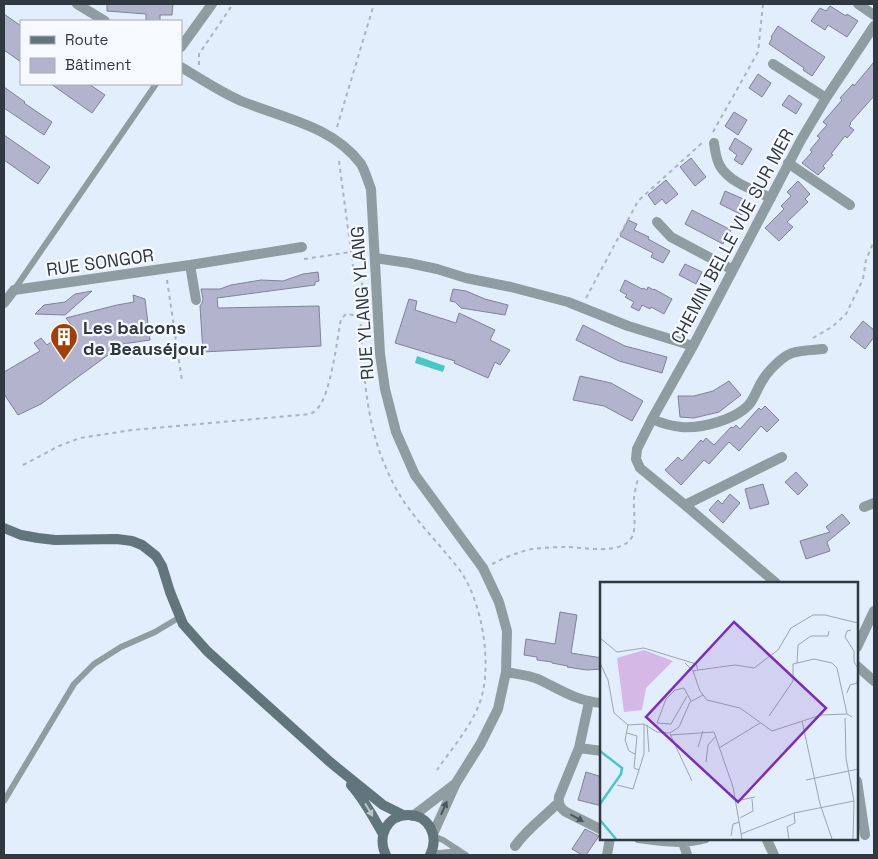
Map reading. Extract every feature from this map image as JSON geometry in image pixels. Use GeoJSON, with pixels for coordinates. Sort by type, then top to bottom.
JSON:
{"type":"FeatureCollection","features":[{"type":"Feature","properties":{"kind":"main road"},"geometry":{"type":"LineString","coordinates":[[4,528],[20,535],[38,538],[55,540],[118,539],[142,545],[156,556],[162,566],[180,617],[187,629],[207,650],[330,762],[383,805],[420,818],[425,822],[433,835],[434,842],[430,854]]}},
{"type":"Feature","properties":{"kind":"main road"},"geometry":{"type":"LineString","coordinates":[[330,762],[358,792],[383,834]]}},
{"type":"Feature","properties":{"kind":"main road"},"geometry":{"type":"LineString","coordinates":[[386,855],[382,842],[385,827],[396,818],[408,815]]}},
{"type":"Feature","properties":{"kind":"street"},"geometry":{"type":"LineString","coordinates":[[77,4],[103,20]]}},
{"type":"Feature","properties":{"kind":"street"},"geometry":{"type":"LineString","coordinates":[[182,46],[212,4]]}},
{"type":"Feature","properties":{"kind":"street"},"geometry":{"type":"LineString","coordinates":[[858,4],[874,15]]}},
{"type":"Feature","properties":{"kind":"street","name":"CHEMIN BELLE VUE SUR MER"},"geometry":{"type":"LineString","coordinates":[[640,468],[636,459],[638,449],[652,419],[693,346],[788,163],[826,98],[874,26]]}},
{"type":"Feature","properties":{"kind":"street"},"geometry":{"type":"LineString","coordinates":[[773,64],[826,98]]}},
{"type":"Feature","properties":{"kind":"street","name":"RUE YLANG YLANG"},"geometry":{"type":"LineString","coordinates":[[182,68],[241,100],[330,136],[347,148],[362,166],[371,189],[380,354],[385,389],[396,432],[415,475],[483,568],[499,602],[507,631],[506,672],[498,709],[481,743],[456,783]]}},
{"type":"Feature","properties":{"kind":"street"},"geometry":{"type":"LineString","coordinates":[[709,140],[725,174],[771,198]]}},
{"type":"Feature","properties":{"kind":"street"},"geometry":{"type":"LineString","coordinates":[[788,163],[850,205]]}},
{"type":"Feature","properties":{"kind":"street"},"geometry":{"type":"LineString","coordinates":[[657,222],[671,236],[733,270]]}},
{"type":"Feature","properties":{"kind":"street","name":"RUE SONGOR"},"geometry":{"type":"LineString","coordinates":[[14,290],[302,247]]}},
{"type":"Feature","properties":{"kind":"street"},"geometry":{"type":"LineString","coordinates":[[375,258],[437,269],[466,278],[540,294],[581,306],[628,326],[693,346]]}},
{"type":"Feature","properties":{"kind":"street"},"geometry":{"type":"LineString","coordinates":[[190,265],[196,300]]}},
{"type":"Feature","properties":{"kind":"street"},"geometry":{"type":"LineString","coordinates":[[4,303],[14,290]]}},
{"type":"Feature","properties":{"kind":"street"},"geometry":{"type":"LineString","coordinates":[[652,419],[682,427],[706,426],[729,417],[741,411],[750,403],[764,377],[783,358],[792,353],[822,349]]}},
{"type":"Feature","properties":{"kind":"street"},"geometry":{"type":"LineString","coordinates":[[685,505],[782,457]]}},
{"type":"Feature","properties":{"kind":"street"},"geometry":{"type":"LineString","coordinates":[[640,468],[775,582]]}},
{"type":"Feature","properties":{"kind":"street"},"geometry":{"type":"LineString","coordinates":[[858,645],[874,611]]}},
{"type":"Feature","properties":{"kind":"street"},"geometry":{"type":"LineString","coordinates":[[858,667],[874,680]]}},
{"type":"Feature","properties":{"kind":"street"},"geometry":{"type":"LineString","coordinates":[[506,672],[536,679],[579,699],[600,703]]}},
{"type":"Feature","properties":{"kind":"street"},"geometry":{"type":"LineString","coordinates":[[515,846],[536,822],[544,818],[558,803],[579,748],[589,702]]}},
{"type":"Feature","properties":{"kind":"street"},"geometry":{"type":"LineString","coordinates":[[579,748],[600,752]]}},
{"type":"Feature","properties":{"kind":"street"},"geometry":{"type":"LineString","coordinates":[[408,815],[456,783]]}},
{"type":"Feature","properties":{"kind":"street"},"geometry":{"type":"LineString","coordinates":[[433,835],[456,783]]}},
{"type":"Feature","properties":{"kind":"street"},"geometry":{"type":"LineString","coordinates":[[858,788],[865,834]]}},
{"type":"Feature","properties":{"kind":"street"},"geometry":{"type":"LineString","coordinates":[[558,803],[566,812],[600,829]]}},
{"type":"Feature","properties":{"kind":"street"},"geometry":{"type":"LineString","coordinates":[[607,855],[610,839]]}},
{"type":"Feature","properties":{"kind":"street"},"geometry":{"type":"LineString","coordinates":[[645,839],[667,842],[700,839]]}},
{"type":"Feature","properties":{"kind":"street"},"geometry":{"type":"LineString","coordinates":[[766,839],[774,855]]}},
{"type":"Feature","properties":{"kind":"street"},"geometry":{"type":"LineString","coordinates":[[683,842],[687,855]]}},
{"type":"Feature","properties":{"kind":"lane"},"geometry":{"type":"LineString","coordinates":[[14,290],[155,85]]}},
{"type":"Feature","properties":{"kind":"lane"},"geometry":{"type":"LineString","coordinates":[[4,801],[74,684],[94,664],[180,617]]}},
{"type":"Feature","properties":{"kind":"lane"},"geometry":{"type":"LineString","coordinates":[[433,835],[466,855]]}},
{"type":"Feature","properties":{"kind":"lane"},"geometry":{"type":"LineString","coordinates":[[430,854],[458,851]]}},
{"type":"Feature","properties":{"kind":"path"},"geometry":{"type":"LineString","coordinates":[[200,79],[199,54],[233,4]]}},
{"type":"Feature","properties":{"kind":"path"},"geometry":{"type":"LineString","coordinates":[[337,127],[374,4]]}},
{"type":"Feature","properties":{"kind":"path"},"geometry":{"type":"LineString","coordinates":[[581,306],[638,201],[709,140],[758,52],[763,4]]}},
{"type":"Feature","properties":{"kind":"path"},"geometry":{"type":"LineString","coordinates":[[806,340],[814,338],[832,327],[846,314],[863,279],[866,260],[874,241]]}},
{"type":"Feature","properties":{"kind":"path"},"geometry":{"type":"LineString","coordinates":[[165,268],[182,381]]}},
{"type":"Feature","properties":{"kind":"path"},"geometry":{"type":"LineString","coordinates":[[23,465],[59,446],[80,438],[132,430],[311,414],[318,409],[330,378],[341,318],[346,314],[360,316],[363,268]]}},
{"type":"Feature","properties":{"kind":"path"},"geometry":{"type":"LineString","coordinates":[[483,568],[509,556],[532,549],[568,547],[609,549],[628,542],[634,530],[634,499],[640,468]]}},
{"type":"Feature","properties":{"kind":"shaded area"},"geometry":{"type":"Polygon","coordinates":[[[417,356],[445,366],[443,372],[415,363],[417,356]]]}},
{"type":"Feature","properties":{"kind":"building"},"geometry":{"type":"Polygon","coordinates":[[[107,4],[173,4],[172,15],[160,15],[160,20],[146,20],[146,14],[107,11],[107,4]]]}},
{"type":"Feature","properties":{"kind":"building"},"geometry":{"type":"Polygon","coordinates":[[[830,6],[858,21],[847,37],[828,25],[825,30],[811,21],[820,8],[826,11],[830,6]]]}},
{"type":"Feature","properties":{"kind":"building"},"geometry":{"type":"Polygon","coordinates":[[[4,14],[20,25],[20,61],[4,50],[4,14]]]}},
{"type":"Feature","properties":{"kind":"building"},"geometry":{"type":"Polygon","coordinates":[[[778,26],[825,57],[812,76],[803,70],[804,68],[769,44],[778,26]]]}},
{"type":"Feature","properties":{"kind":"building"},"geometry":{"type":"Polygon","coordinates":[[[874,62],[874,96],[850,123],[849,126],[854,130],[847,138],[845,136],[831,154],[833,155],[823,166],[825,168],[818,175],[802,163],[812,152],[810,150],[820,138],[817,136],[827,125],[823,122],[842,100],[840,98],[853,84],[854,86],[874,62]]]}},
{"type":"Feature","properties":{"kind":"building"},"geometry":{"type":"Polygon","coordinates":[[[758,74],[771,83],[762,97],[749,88],[758,74]]]}},
{"type":"Feature","properties":{"kind":"building"},"geometry":{"type":"Polygon","coordinates":[[[52,85],[90,85],[105,95],[92,113],[52,85]]]}},
{"type":"Feature","properties":{"kind":"building"},"geometry":{"type":"Polygon","coordinates":[[[4,87],[52,122],[44,135],[4,108],[4,87]]]}},
{"type":"Feature","properties":{"kind":"building"},"geometry":{"type":"Polygon","coordinates":[[[789,95],[802,104],[796,114],[782,105],[789,95]]]}},
{"type":"Feature","properties":{"kind":"building"},"geometry":{"type":"Polygon","coordinates":[[[734,112],[747,120],[738,135],[725,126],[734,112]]]}},
{"type":"Feature","properties":{"kind":"building"},"geometry":{"type":"Polygon","coordinates":[[[4,135],[50,167],[38,184],[4,160],[4,135]]]}},
{"type":"Feature","properties":{"kind":"building"},"geometry":{"type":"Polygon","coordinates":[[[735,138],[752,149],[742,165],[734,160],[737,155],[729,149],[735,138]]]}},
{"type":"Feature","properties":{"kind":"building"},"geometry":{"type":"Polygon","coordinates":[[[691,158],[706,177],[695,186],[680,167],[691,158]]]}},
{"type":"Feature","properties":{"kind":"building"},"geometry":{"type":"Polygon","coordinates":[[[666,180],[678,194],[666,204],[662,199],[655,205],[648,195],[666,180]]]}},
{"type":"Feature","properties":{"kind":"building"},"geometry":{"type":"Polygon","coordinates":[[[798,181],[810,194],[805,199],[808,202],[787,222],[793,227],[779,241],[765,228],[784,209],[781,206],[791,196],[787,192],[798,181]]]}},
{"type":"Feature","properties":{"kind":"building"},"geometry":{"type":"Polygon","coordinates":[[[725,191],[748,201],[742,215],[720,204],[725,191]]]}},
{"type":"Feature","properties":{"kind":"building"},"geometry":{"type":"Polygon","coordinates":[[[692,210],[731,230],[723,244],[685,224],[692,210]]]}},
{"type":"Feature","properties":{"kind":"building"},"geometry":{"type":"Polygon","coordinates":[[[628,220],[637,224],[634,230],[649,237],[648,239],[670,251],[663,263],[651,257],[653,253],[620,236],[628,220]]]}},
{"type":"Feature","properties":{"kind":"building"},"geometry":{"type":"Polygon","coordinates":[[[685,264],[702,272],[696,284],[679,275],[685,264]]]}},
{"type":"Feature","properties":{"kind":"building"},"geometry":{"type":"Polygon","coordinates":[[[318,272],[319,281],[315,282],[315,285],[217,298],[218,308],[319,306],[321,346],[203,352],[200,306],[203,299],[201,289],[220,289],[231,285],[261,280],[283,281],[303,274],[318,272]]]}},
{"type":"Feature","properties":{"kind":"building"},"geometry":{"type":"Polygon","coordinates":[[[625,280],[642,289],[647,290],[648,287],[654,289],[672,299],[664,314],[651,307],[650,309],[642,305],[639,311],[631,307],[634,302],[625,297],[627,295],[620,291],[625,280]]]}},
{"type":"Feature","properties":{"kind":"building"},"geometry":{"type":"Polygon","coordinates":[[[453,289],[466,291],[485,299],[508,305],[505,315],[461,308],[455,302],[450,301],[453,289]]]}},
{"type":"Feature","properties":{"kind":"building"},"geometry":{"type":"Polygon","coordinates":[[[92,291],[65,315],[35,314],[44,305],[65,302],[75,294],[92,291]]]}},
{"type":"Feature","properties":{"kind":"building","name":"Les balcons de Beauséjour"},"geometry":{"type":"Polygon","coordinates":[[[133,295],[145,299],[150,340],[123,344],[41,404],[18,415],[4,394],[4,372],[40,351],[34,343],[41,338],[47,345],[72,326],[66,318],[134,302],[133,295]]]}},
{"type":"Feature","properties":{"kind":"building"},"geometry":{"type":"Polygon","coordinates":[[[409,299],[417,301],[415,310],[456,323],[459,313],[495,330],[490,340],[510,350],[500,365],[495,362],[488,378],[454,363],[455,361],[395,343],[409,299]]]}},
{"type":"Feature","properties":{"kind":"building"},"geometry":{"type":"Polygon","coordinates":[[[863,321],[874,330],[874,337],[865,349],[850,337],[863,321]]]}},
{"type":"Feature","properties":{"kind":"building"},"geometry":{"type":"Polygon","coordinates":[[[583,325],[625,346],[667,357],[662,373],[619,361],[576,340],[583,325]]]}},
{"type":"Feature","properties":{"kind":"building"},"geometry":{"type":"Polygon","coordinates":[[[580,376],[611,383],[643,401],[632,421],[604,406],[573,400],[580,376]]]}},
{"type":"Feature","properties":{"kind":"building"},"geometry":{"type":"Polygon","coordinates":[[[729,381],[741,395],[719,412],[694,418],[680,417],[678,396],[694,396],[713,391],[729,381]]]}},
{"type":"Feature","properties":{"kind":"building"},"geometry":{"type":"Polygon","coordinates":[[[765,406],[779,420],[767,432],[761,426],[739,451],[729,442],[709,464],[704,460],[681,485],[665,470],[678,457],[682,461],[701,440],[703,442],[706,438],[714,445],[731,427],[733,428],[736,425],[740,429],[759,408],[761,410],[765,406]]]}},
{"type":"Feature","properties":{"kind":"building"},"geometry":{"type":"Polygon","coordinates":[[[796,472],[808,485],[798,495],[785,482],[796,472]]]}},
{"type":"Feature","properties":{"kind":"building"},"geometry":{"type":"Polygon","coordinates":[[[763,484],[769,504],[750,509],[745,489],[763,484]]]}},
{"type":"Feature","properties":{"kind":"building"},"geometry":{"type":"Polygon","coordinates":[[[730,494],[740,503],[723,523],[709,510],[718,500],[722,504],[730,494]]]}},
{"type":"Feature","properties":{"kind":"building"},"geometry":{"type":"Polygon","coordinates":[[[842,514],[850,523],[827,542],[830,551],[806,559],[800,541],[830,532],[826,527],[842,514]]]}},
{"type":"Feature","properties":{"kind":"building"},"geometry":{"type":"Polygon","coordinates":[[[560,612],[577,615],[571,653],[600,658],[600,669],[587,670],[567,667],[537,660],[537,657],[524,655],[526,639],[555,644],[560,612]]]}},
{"type":"Feature","properties":{"kind":"building"},"geometry":{"type":"Polygon","coordinates":[[[586,772],[600,776],[600,806],[578,800],[586,772]]]}},
{"type":"Feature","properties":{"kind":"building"},"geometry":{"type":"Polygon","coordinates":[[[585,829],[599,836],[586,855],[582,855],[572,849],[585,829]]]}},
{"type":"Feature","properties":{"kind":"place","name":"Les balcons de Beauséjour"},"geometry":{"type":"Point","coordinates":[64,361]}}]}
